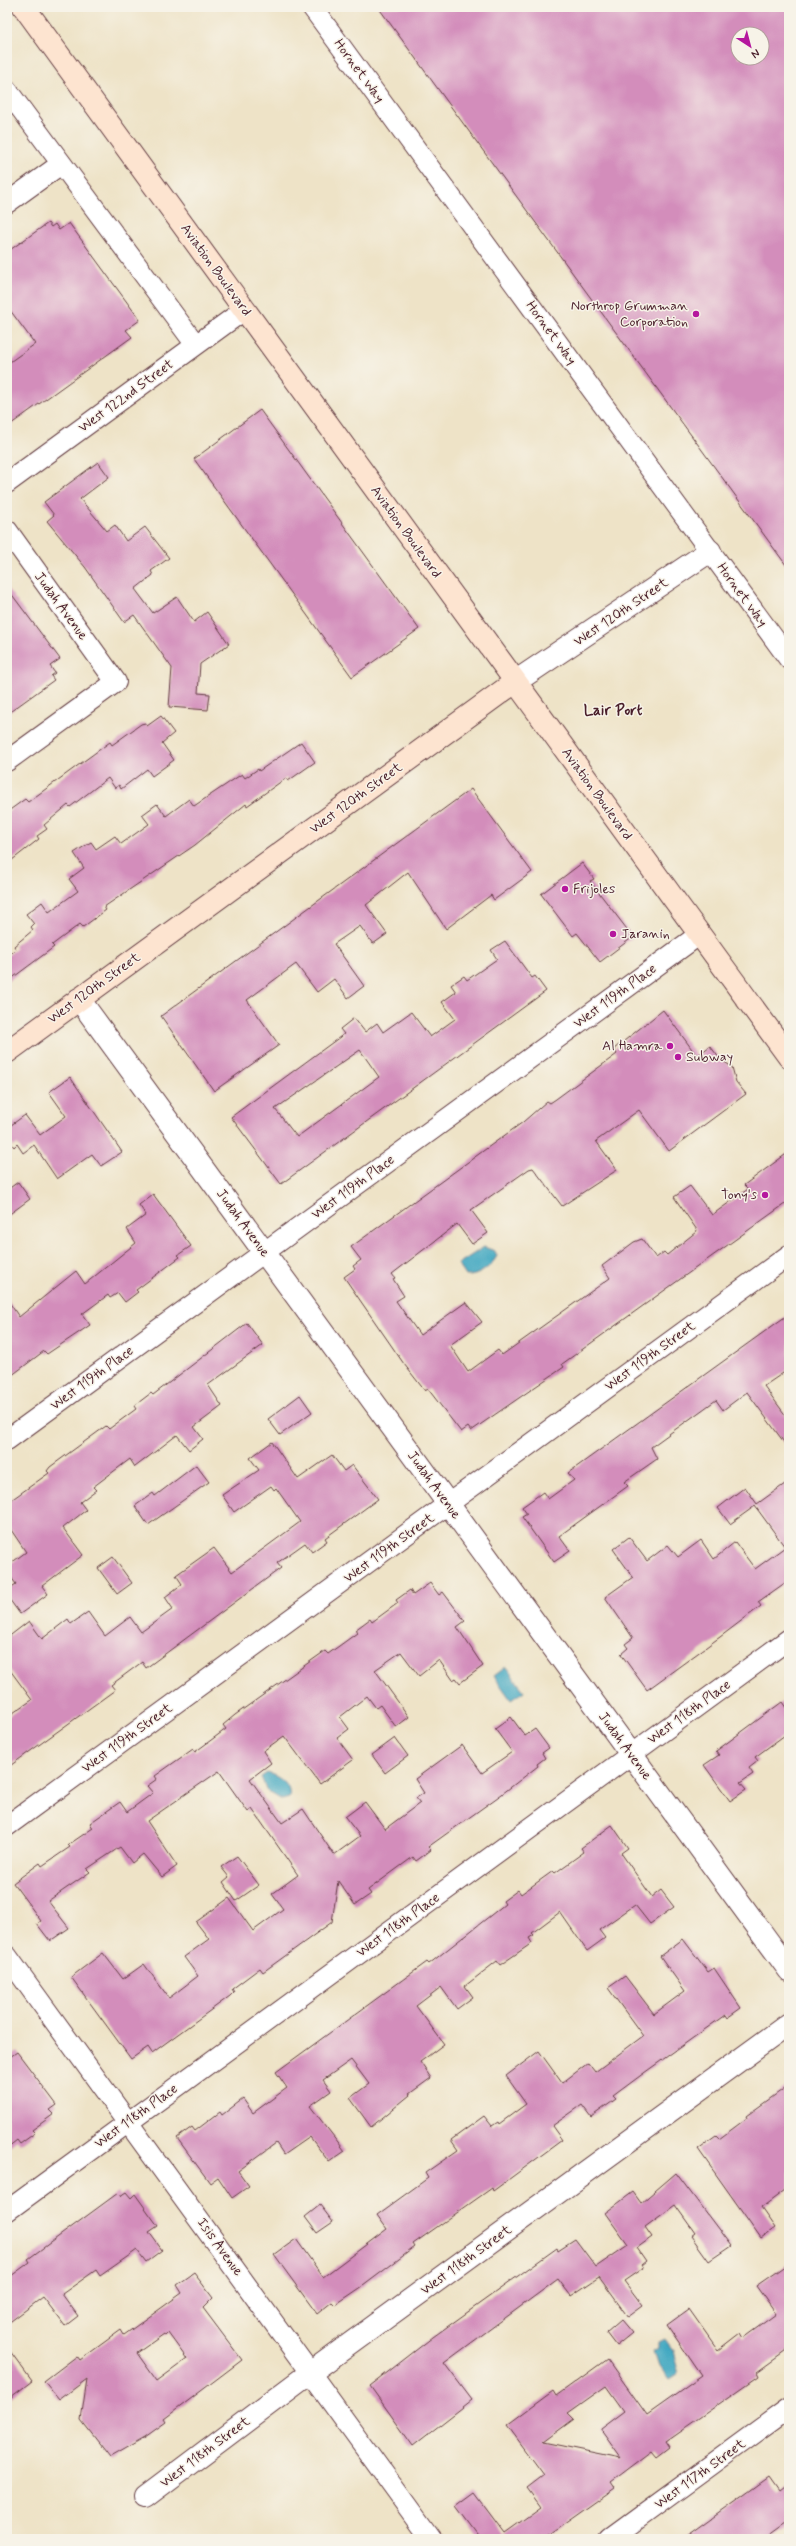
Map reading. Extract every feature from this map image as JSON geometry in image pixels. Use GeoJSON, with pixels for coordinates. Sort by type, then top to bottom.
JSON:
{"type":"FeatureCollection","features":[{"type":"Feature","properties":{"kind":"main road","name":"Aviation Boulevard"},"geometry":{"type":"LineString","coordinates":[[24,7],[789,1057]]}},
{"type":"Feature","properties":{"kind":"main road","name":"West 120th Street"},"geometry":{"type":"LineString","coordinates":[[7,1052],[516,682]]}},
{"type":"Feature","properties":{"kind":"street","name":"Hornet Way"},"geometry":{"type":"LineString","coordinates":[[312,7],[789,659]]}},
{"type":"Feature","properties":{"kind":"street"},"geometry":{"type":"LineString","coordinates":[[7,90],[196,345]]}},
{"type":"Feature","properties":{"kind":"street"},"geometry":{"type":"LineString","coordinates":[[7,203],[61,164]]}},
{"type":"Feature","properties":{"kind":"street","name":"West 122nd Street"},"geometry":{"type":"LineString","coordinates":[[7,483],[244,310]]}},
{"type":"Feature","properties":{"kind":"street","name":"Judah Avenue"},"geometry":{"type":"LineString","coordinates":[[7,530],[116,682],[7,762]]}},
{"type":"Feature","properties":{"kind":"street","name":"West 120th Street"},"geometry":{"type":"LineString","coordinates":[[516,682],[710,551]]}},
{"type":"Feature","properties":{"kind":"street","name":"West 119th Place"},"geometry":{"type":"LineString","coordinates":[[7,1440],[700,934]]}},
{"type":"Feature","properties":{"kind":"street","name":"Judah Avenue"},"geometry":{"type":"LineString","coordinates":[[79,999],[789,1970]]}},
{"type":"Feature","properties":{"kind":"street","name":"West 119th Street"},"geometry":{"type":"LineString","coordinates":[[7,1826],[789,1255]]}},
{"type":"Feature","properties":{"kind":"street","name":"West 118th Place"},"geometry":{"type":"LineString","coordinates":[[7,2211],[789,1639]]}},
{"type":"Feature","properties":{"kind":"street","name":"Isis Avenue"},"geometry":{"type":"LineString","coordinates":[[7,1956],[129,2121],[431,2539]]}},
{"type":"Feature","properties":{"kind":"street","name":"West 118th Street"},"geometry":{"type":"LineString","coordinates":[[145,2497],[310,2373],[789,2024]]}},
{"type":"Feature","properties":{"kind":"street","name":"West 117th Street"},"geometry":{"type":"LineString","coordinates":[[610,2539],[789,2408]]}},
{"type":"Feature","properties":{"kind":"water"},"geometry":{"type":"Polygon","coordinates":[[[484,1247],[495,1251],[497,1256],[491,1264],[480,1273],[466,1276],[458,1264],[484,1247]]]}},
{"type":"Feature","properties":{"kind":"water"},"geometry":{"type":"Polygon","coordinates":[[[506,1667],[524,1691],[511,1700],[494,1676],[506,1667]]]}},
{"type":"Feature","properties":{"kind":"water"},"geometry":{"type":"Polygon","coordinates":[[[267,1773],[276,1776],[283,1781],[288,1789],[289,1798],[282,1800],[267,1791],[261,1777],[267,1773]]]}},
{"type":"Feature","properties":{"kind":"water"},"geometry":{"type":"Polygon","coordinates":[[[665,2340],[673,2351],[679,2373],[669,2380],[659,2367],[654,2352],[659,2349],[659,2343],[665,2340]]]}},
{"type":"Feature","properties":{"kind":"building","name":"Northrop Grumman Corporation"},"geometry":{"type":"Polygon","coordinates":[[[378,7],[789,7],[789,569],[378,7]]]}},
{"type":"Feature","properties":{"kind":"building"},"geometry":{"type":"Polygon","coordinates":[[[48,223],[51,227],[55,224],[59,230],[69,223],[140,320],[126,330],[132,337],[7,427],[7,364],[35,344],[7,306],[7,252],[48,223]]]}},
{"type":"Feature","properties":{"kind":"building"},"geometry":{"type":"Polygon","coordinates":[[[260,410],[419,629],[352,677],[194,459],[260,410]]]}},
{"type":"Feature","properties":{"kind":"building"},"geometry":{"type":"Polygon","coordinates":[[[98,462],[109,477],[80,499],[107,531],[115,525],[126,541],[145,527],[169,558],[151,571],[153,575],[135,589],[153,613],[177,597],[194,622],[207,612],[229,644],[200,664],[198,693],[210,694],[208,710],[169,707],[172,668],[134,615],[124,622],[85,567],[47,521],[54,515],[44,502],[98,462]]]}},
{"type":"Feature","properties":{"kind":"building"},"geometry":{"type":"Polygon","coordinates":[[[7,588],[60,659],[50,666],[55,673],[51,676],[54,680],[7,714],[7,588]]]}},
{"type":"Feature","properties":{"kind":"building"},"geometry":{"type":"Polygon","coordinates":[[[161,716],[174,733],[162,743],[174,760],[152,776],[147,769],[121,789],[119,785],[115,788],[108,778],[70,807],[68,805],[44,825],[47,829],[37,836],[39,839],[7,864],[7,812],[25,799],[28,802],[110,742],[112,745],[141,724],[145,723],[147,726],[161,716]]]}},
{"type":"Feature","properties":{"kind":"building"},"geometry":{"type":"Polygon","coordinates":[[[301,742],[315,762],[288,781],[286,778],[247,806],[246,804],[195,845],[104,907],[106,910],[83,927],[80,924],[52,945],[54,947],[7,982],[7,956],[16,949],[14,946],[33,930],[31,927],[34,924],[26,914],[42,902],[49,912],[78,891],[69,879],[84,868],[74,853],[91,842],[96,849],[115,836],[121,844],[149,824],[142,815],[157,804],[166,816],[189,799],[194,806],[242,774],[245,778],[258,769],[259,771],[301,742]]]}},
{"type":"Feature","properties":{"kind":"building"},"geometry":{"type":"Polygon","coordinates":[[[471,789],[532,872],[494,900],[491,895],[446,929],[408,872],[366,905],[387,934],[373,944],[360,926],[334,944],[364,986],[348,998],[334,979],[317,992],[296,964],[247,1000],[279,1045],[214,1091],[161,1016],[471,789]]]}},
{"type":"Feature","properties":{"kind":"building"},"geometry":{"type":"Polygon","coordinates":[[[582,863],[594,879],[590,881],[633,937],[600,962],[577,933],[573,936],[541,894],[582,863]]]}},
{"type":"Feature","properties":{"kind":"building"},"geometry":{"type":"Polygon","coordinates":[[[505,941],[532,978],[535,976],[546,991],[281,1184],[231,1117],[344,1034],[340,1029],[354,1018],[365,1032],[377,1023],[383,1032],[411,1012],[430,1037],[455,1019],[442,1002],[456,992],[451,985],[464,976],[467,980],[497,959],[491,950],[505,941]],[[360,1050],[275,1109],[297,1137],[379,1077],[360,1050]]]}},
{"type":"Feature","properties":{"kind":"building"},"geometry":{"type":"Polygon","coordinates":[[[663,1010],[697,1056],[710,1046],[720,1059],[732,1067],[736,1082],[746,1094],[669,1151],[639,1110],[596,1141],[617,1170],[562,1206],[533,1168],[529,1169],[471,1210],[488,1233],[472,1244],[457,1224],[392,1274],[395,1278],[393,1279],[404,1296],[396,1301],[420,1335],[466,1302],[482,1322],[450,1345],[468,1372],[498,1350],[502,1355],[610,1278],[602,1266],[634,1242],[642,1239],[656,1258],[664,1252],[667,1255],[696,1232],[697,1230],[674,1197],[690,1186],[712,1215],[748,1189],[744,1185],[789,1152],[789,1201],[562,1364],[564,1367],[471,1431],[468,1427],[461,1432],[428,1389],[425,1391],[404,1364],[344,1277],[355,1269],[353,1266],[361,1260],[351,1247],[523,1122],[547,1101],[550,1103],[556,1099],[617,1054],[614,1049],[663,1010]]]}},
{"type":"Feature","properties":{"kind":"building"},"geometry":{"type":"Polygon","coordinates":[[[70,1077],[122,1152],[101,1166],[92,1154],[57,1179],[34,1145],[23,1153],[17,1144],[14,1147],[7,1138],[7,1128],[25,1115],[40,1135],[66,1116],[49,1092],[70,1077]]]}},
{"type":"Feature","properties":{"kind":"building"},"geometry":{"type":"Polygon","coordinates":[[[18,1182],[30,1199],[7,1216],[7,1190],[18,1182]]]}},
{"type":"Feature","properties":{"kind":"building"},"geometry":{"type":"Polygon","coordinates":[[[153,1194],[191,1246],[178,1255],[180,1257],[136,1290],[138,1292],[125,1302],[118,1293],[110,1298],[108,1295],[82,1314],[90,1325],[47,1354],[44,1351],[7,1379],[7,1299],[19,1317],[76,1271],[85,1284],[136,1243],[127,1229],[146,1215],[139,1205],[153,1194]]]}},
{"type":"Feature","properties":{"kind":"building"},"geometry":{"type":"Polygon","coordinates":[[[789,1314],[789,1369],[764,1386],[789,1420],[789,1449],[747,1392],[723,1410],[716,1400],[651,1447],[657,1459],[624,1482],[628,1486],[559,1536],[570,1551],[554,1562],[522,1517],[527,1514],[522,1507],[543,1492],[548,1499],[574,1480],[568,1473],[789,1314]]]}},
{"type":"Feature","properties":{"kind":"building"},"geometry":{"type":"Polygon","coordinates":[[[247,1323],[263,1345],[208,1385],[222,1406],[194,1427],[203,1439],[189,1450],[177,1435],[135,1467],[130,1459],[93,1487],[96,1490],[80,1502],[86,1510],[63,1528],[83,1555],[42,1586],[48,1594],[20,1614],[7,1596],[7,1590],[16,1584],[7,1572],[7,1566],[26,1552],[7,1524],[7,1503],[49,1473],[47,1471],[50,1467],[106,1426],[109,1429],[136,1409],[134,1406],[151,1393],[153,1395],[247,1323]]]}},
{"type":"Feature","properties":{"kind":"building"},"geometry":{"type":"Polygon","coordinates":[[[300,1395],[312,1412],[280,1435],[268,1419],[300,1395]]]}},
{"type":"Feature","properties":{"kind":"building"},"geometry":{"type":"Polygon","coordinates":[[[272,1442],[298,1479],[332,1455],[344,1471],[352,1465],[378,1499],[325,1538],[327,1541],[312,1552],[305,1543],[277,1563],[281,1568],[146,1668],[142,1662],[111,1685],[115,1690],[7,1768],[7,1717],[32,1700],[7,1666],[7,1638],[29,1621],[42,1639],[68,1619],[71,1624],[88,1612],[105,1636],[130,1617],[141,1632],[173,1609],[165,1597],[182,1584],[176,1575],[214,1548],[232,1572],[300,1522],[276,1488],[274,1490],[271,1486],[234,1512],[222,1495],[259,1470],[250,1458],[272,1442]]]}},
{"type":"Feature","properties":{"kind":"building"},"geometry":{"type":"Polygon","coordinates":[[[196,1465],[209,1482],[148,1525],[135,1506],[153,1493],[155,1496],[196,1465]]]}},
{"type":"Feature","properties":{"kind":"building"},"geometry":{"type":"Polygon","coordinates":[[[789,1481],[789,1580],[758,1602],[761,1606],[647,1690],[621,1654],[628,1648],[625,1644],[633,1638],[605,1597],[633,1577],[613,1549],[629,1537],[647,1561],[668,1545],[678,1557],[701,1540],[714,1559],[735,1542],[755,1569],[785,1547],[755,1506],[730,1524],[718,1508],[745,1487],[757,1504],[789,1481]]]}},
{"type":"Feature","properties":{"kind":"building"},"geometry":{"type":"Polygon","coordinates":[[[113,1557],[132,1583],[117,1594],[98,1568],[113,1557]]]}},
{"type":"Feature","properties":{"kind":"building"},"geometry":{"type":"Polygon","coordinates":[[[430,1583],[439,1595],[443,1592],[465,1621],[457,1627],[483,1666],[460,1683],[456,1678],[453,1680],[439,1660],[419,1676],[401,1652],[375,1670],[409,1717],[396,1727],[380,1705],[376,1708],[367,1696],[340,1717],[349,1729],[337,1738],[353,1760],[320,1784],[284,1736],[263,1751],[271,1763],[250,1779],[282,1823],[303,1809],[334,1855],[360,1836],[345,1817],[365,1802],[385,1829],[420,1803],[416,1798],[424,1793],[415,1779],[462,1745],[482,1773],[512,1752],[495,1729],[511,1717],[525,1736],[535,1729],[549,1748],[542,1753],[545,1758],[537,1764],[538,1766],[502,1794],[428,1847],[431,1850],[416,1861],[413,1857],[368,1890],[371,1894],[355,1905],[338,1881],[332,1922],[263,1972],[260,1968],[232,1989],[234,1992],[230,1996],[152,2053],[148,2047],[131,2059],[71,1977],[103,1953],[123,1979],[144,1964],[169,1998],[198,1976],[184,1957],[209,1939],[196,1922],[229,1898],[253,1931],[283,1909],[272,1894],[298,1875],[252,1809],[248,1812],[219,1771],[147,1821],[177,1866],[162,1877],[143,1854],[132,1863],[120,1847],[87,1869],[90,1872],[48,1901],[69,1928],[50,1941],[37,1924],[41,1921],[13,1883],[40,1863],[42,1866],[70,1847],[68,1845],[93,1828],[90,1823],[120,1802],[127,1812],[153,1793],[147,1786],[157,1779],[155,1776],[193,1749],[195,1752],[226,1729],[223,1725],[235,1715],[325,1651],[328,1654],[357,1633],[355,1630],[370,1619],[372,1622],[398,1603],[396,1600],[410,1590],[413,1595],[430,1583]]]}},
{"type":"Feature","properties":{"kind":"building"},"geometry":{"type":"Polygon","coordinates":[[[782,1702],[789,1712],[789,1732],[755,1757],[758,1761],[749,1768],[753,1774],[740,1783],[746,1790],[730,1801],[704,1765],[719,1755],[716,1751],[782,1702]]]}},
{"type":"Feature","properties":{"kind":"building"},"geometry":{"type":"Polygon","coordinates":[[[395,1738],[408,1756],[385,1773],[372,1755],[395,1738]]]}},
{"type":"Feature","properties":{"kind":"building"},"geometry":{"type":"Polygon","coordinates":[[[612,1825],[628,1848],[621,1853],[652,1897],[661,1890],[674,1907],[650,1924],[635,1905],[599,1930],[605,1938],[587,1951],[560,1912],[532,1933],[534,1935],[529,1938],[532,1943],[500,1965],[497,1961],[465,1986],[473,1997],[457,2009],[441,1987],[416,2006],[444,2044],[420,2062],[431,2078],[409,2094],[410,2095],[371,2127],[350,2098],[369,2084],[351,2060],[323,2080],[331,2091],[310,2106],[345,2151],[329,2162],[310,2137],[284,2155],[276,2143],[238,2171],[249,2186],[232,2198],[218,2177],[210,2183],[177,2138],[192,2127],[195,2131],[220,2112],[222,2115],[243,2099],[253,2113],[287,2088],[276,2072],[427,1962],[429,1964],[505,1904],[503,1901],[518,1890],[521,1894],[553,1871],[555,1873],[584,1852],[581,1848],[612,1825]]]}},
{"type":"Feature","properties":{"kind":"building"},"geometry":{"type":"Polygon","coordinates":[[[237,1856],[259,1885],[236,1901],[223,1882],[229,1877],[221,1867],[237,1856]]]}},
{"type":"Feature","properties":{"kind":"building"},"geometry":{"type":"Polygon","coordinates":[[[683,1939],[708,1972],[714,1968],[741,2008],[727,2018],[725,2015],[644,2073],[613,2096],[616,2099],[591,2117],[582,2105],[552,2126],[562,2140],[493,2191],[492,2188],[413,2244],[415,2247],[363,2286],[335,2305],[332,2302],[317,2314],[274,2255],[296,2239],[323,2277],[387,2229],[377,2215],[428,2178],[425,2173],[458,2150],[451,2140],[484,2116],[492,2126],[498,2122],[499,2124],[526,2104],[506,2076],[539,2051],[562,2083],[588,2063],[595,2072],[643,2036],[608,1988],[625,1976],[654,2014],[685,1991],[660,1956],[683,1939]]]}},
{"type":"Feature","properties":{"kind":"building"},"geometry":{"type":"Polygon","coordinates":[[[17,2052],[57,2105],[50,2110],[54,2114],[32,2130],[35,2133],[20,2144],[17,2140],[7,2148],[7,2059],[17,2052]]]}},
{"type":"Feature","properties":{"kind":"building"},"geometry":{"type":"Polygon","coordinates":[[[789,2085],[789,2187],[761,2208],[775,2228],[761,2238],[698,2149],[716,2136],[719,2139],[747,2118],[746,2116],[789,2085]]]}},
{"type":"Feature","properties":{"kind":"building"},"geometry":{"type":"Polygon","coordinates":[[[676,2173],[731,2246],[709,2261],[691,2236],[695,2233],[675,2205],[645,2227],[652,2237],[637,2248],[646,2261],[641,2265],[643,2268],[624,2281],[643,2306],[628,2317],[599,2277],[571,2296],[558,2279],[444,2363],[472,2400],[413,2446],[370,2386],[433,2337],[557,2248],[558,2250],[575,2239],[596,2267],[628,2245],[605,2213],[633,2192],[641,2203],[676,2173]]]}},
{"type":"Feature","properties":{"kind":"building"},"geometry":{"type":"Polygon","coordinates":[[[126,2192],[131,2198],[135,2194],[158,2226],[149,2232],[162,2250],[146,2262],[137,2250],[100,2276],[96,2270],[62,2294],[78,2316],[65,2326],[43,2297],[7,2324],[7,2279],[30,2262],[28,2259],[118,2193],[120,2196],[126,2192]]]}},
{"type":"Feature","properties":{"kind":"building"},"geometry":{"type":"Polygon","coordinates":[[[320,2205],[333,2222],[317,2233],[305,2217],[320,2205]]]}},
{"type":"Feature","properties":{"kind":"building"},"geometry":{"type":"Polygon","coordinates":[[[789,2263],[789,2349],[757,2372],[759,2376],[666,2441],[670,2447],[657,2457],[652,2451],[611,2482],[615,2488],[543,2539],[480,2539],[456,2507],[475,2493],[505,2533],[541,2507],[527,2488],[544,2475],[507,2425],[553,2391],[556,2396],[607,2359],[647,2415],[702,2376],[667,2325],[689,2309],[718,2350],[740,2333],[743,2338],[776,2314],[756,2286],[789,2263]],[[606,2386],[568,2413],[574,2419],[543,2442],[621,2458],[600,2429],[624,2411],[606,2386]]]}},
{"type":"Feature","properties":{"kind":"building"},"geometry":{"type":"Polygon","coordinates":[[[194,2273],[213,2298],[203,2308],[242,2360],[164,2419],[166,2422],[145,2437],[110,2457],[81,2420],[87,2379],[59,2400],[44,2381],[77,2356],[80,2360],[121,2330],[124,2335],[182,2293],[177,2285],[194,2273]],[[168,2333],[165,2336],[164,2334],[137,2353],[157,2381],[187,2359],[168,2333]]]}},
{"type":"Feature","properties":{"kind":"building"},"geometry":{"type":"Polygon","coordinates":[[[621,2320],[632,2333],[616,2346],[606,2333],[621,2320]]]}},
{"type":"Feature","properties":{"kind":"building"},"geometry":{"type":"Polygon","coordinates":[[[7,2347],[32,2381],[7,2400],[7,2347]]]}},
{"type":"Feature","properties":{"kind":"building"},"geometry":{"type":"Polygon","coordinates":[[[769,2477],[779,2491],[789,2483],[789,2521],[764,2539],[683,2539],[769,2477]]]}},
{"type":"Feature","properties":{"kind":"place","name":"Northrop Grumman Corporation"},"geometry":{"type":"Point","coordinates":[696,314]}},
{"type":"Feature","properties":{"kind":"place","name":"Frijoles"},"geometry":{"type":"Point","coordinates":[565,889]}},
{"type":"Feature","properties":{"kind":"place","name":"Jaranin"},"geometry":{"type":"Point","coordinates":[613,934]}},
{"type":"Feature","properties":{"kind":"place","name":"Al Hamra"},"geometry":{"type":"Point","coordinates":[670,1046]}},
{"type":"Feature","properties":{"kind":"place","name":"Subway"},"geometry":{"type":"Point","coordinates":[678,1057]}},
{"type":"Feature","properties":{"kind":"place","name":"Tony's"},"geometry":{"type":"Point","coordinates":[765,1195]}},
{"type":"Feature","properties":{"kind":"district","name":"Lair Port"},"geometry":{"type":"Point","coordinates":[613,711]}}]}
